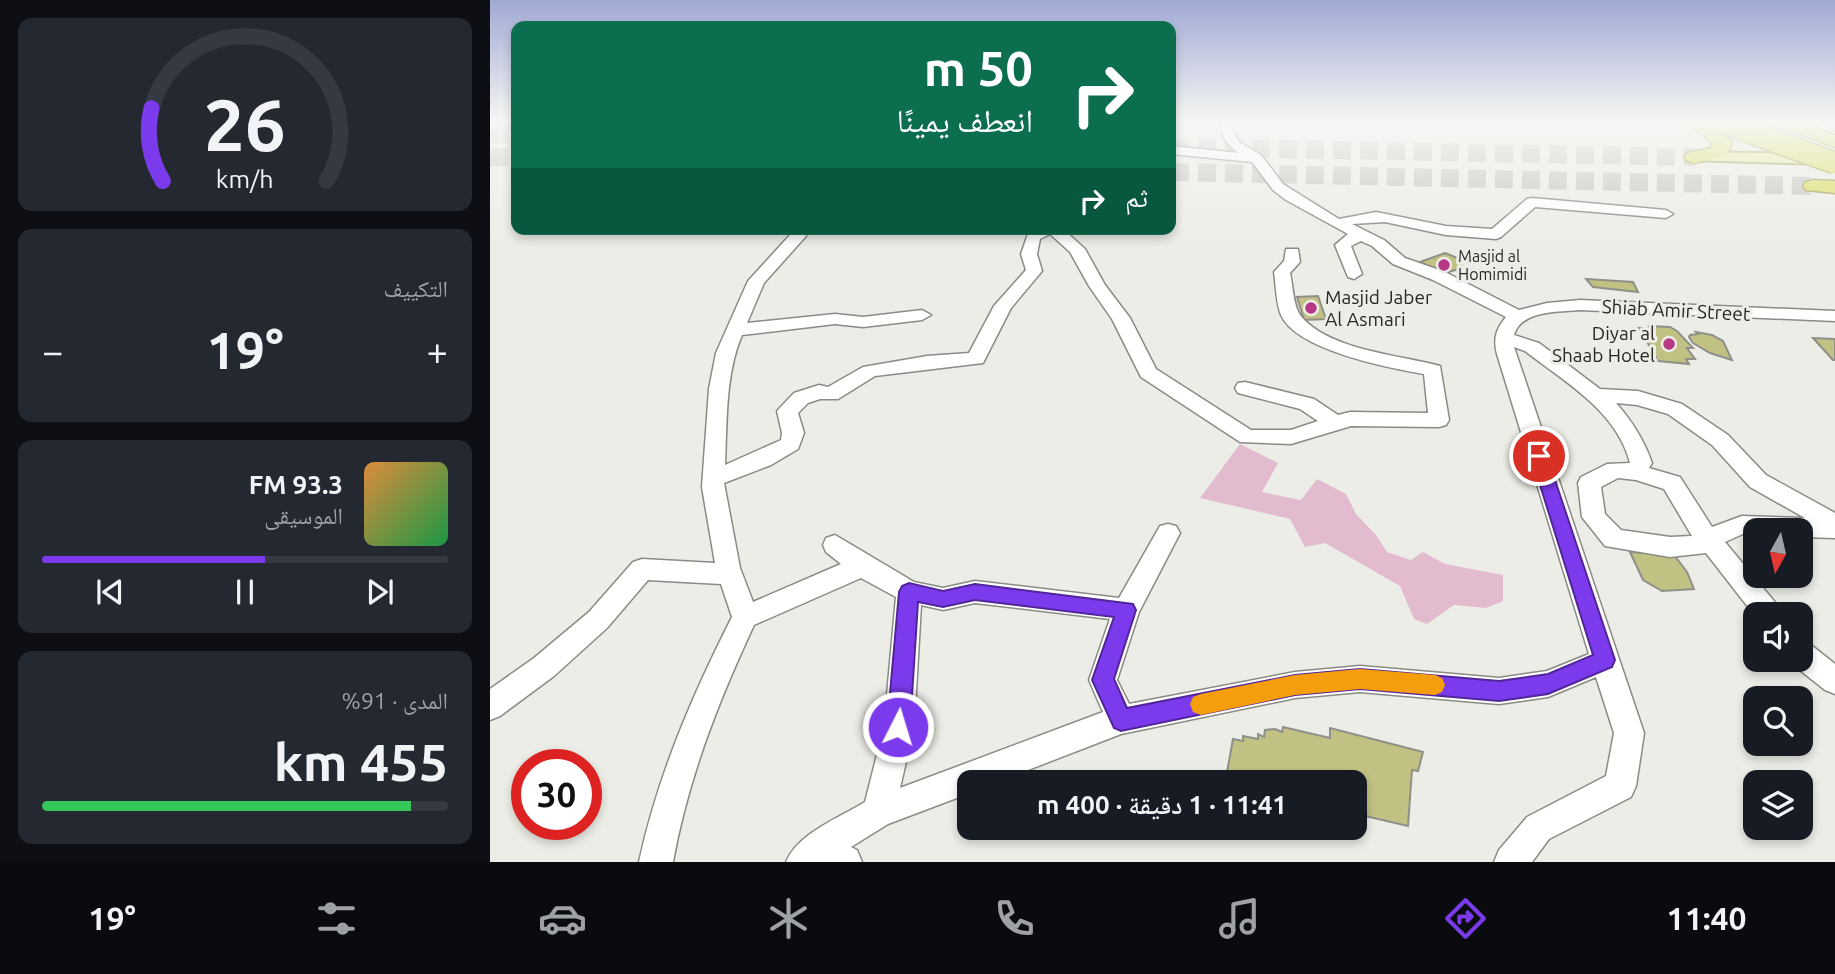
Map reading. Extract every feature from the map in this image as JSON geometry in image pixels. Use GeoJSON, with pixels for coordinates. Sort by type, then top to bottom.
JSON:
{"type":"FeatureCollection","features":[{"type":"Feature","properties":{"kind":"highway"},"geometry":{"type":"LineString","coordinates":[[1813,186],[1835,187]]}},
{"type":"Feature","properties":{"kind":"street"},"geometry":{"type":"LineString","coordinates":[[1259,162],[1278,187],[1291,197],[1360,236],[1378,243],[1399,261],[1439,276],[1511,327],[1532,347],[1594,395],[1619,418],[1636,444],[1641,463],[1636,472]]}},
{"type":"Feature","properties":{"kind":"street"},"geometry":{"type":"LineString","coordinates":[[1340,223],[1362,216],[1386,216],[1432,228],[1496,233],[1532,202],[1666,214]]}},
{"type":"Feature","properties":{"kind":"street"},"geometry":{"type":"LineString","coordinates":[[745,617],[730,574],[713,480],[719,389],[725,353],[756,281],[798,235]]}},
{"type":"Feature","properties":{"kind":"street"},"geometry":{"type":"LineString","coordinates":[[713,480],[763,459],[790,444],[793,433],[788,411],[801,398],[818,392],[831,394],[870,371],[927,362],[976,359],[1003,306],[1034,271],[1028,254],[1033,237],[1036,235]]}},
{"type":"Feature","properties":{"kind":"street"},"geometry":{"type":"LineString","coordinates":[[1060,235],[1077,249],[1097,286],[1121,318],[1148,373],[1247,437],[1291,437],[1350,419],[1439,419],[1433,370],[1376,360],[1313,336],[1290,315],[1282,272],[1292,262],[1292,252]]}},
{"type":"Feature","properties":{"kind":"street"},"geometry":{"type":"LineString","coordinates":[[1354,274],[1343,245],[1349,239],[1360,236]]}},
{"type":"Feature","properties":{"kind":"street","name":"Shiab Amir Street"},"geometry":{"type":"LineString","coordinates":[[1511,327],[1546,308],[1580,305],[1835,316]]}},
{"type":"Feature","properties":{"kind":"street"},"geometry":{"type":"LineString","coordinates":[[735,330],[835,319],[863,322],[922,315]]}},
{"type":"Feature","properties":{"kind":"street"},"geometry":{"type":"LineString","coordinates":[[1511,327],[1515,382],[1629,733],[1620,786],[1538,828],[1511,862]]}},
{"type":"Feature","properties":{"kind":"street"},"geometry":{"type":"LineString","coordinates":[[1245,388],[1307,404],[1333,422]]}},
{"type":"Feature","properties":{"kind":"street"},"geometry":{"type":"LineString","coordinates":[[1594,395],[1638,398],[1675,409],[1720,440],[1758,481],[1835,526]]}},
{"type":"Feature","properties":{"kind":"street"},"geometry":{"type":"LineString","coordinates":[[1759,602],[1708,538],[1672,483],[1636,472],[1615,470],[1589,483],[1594,517],[1614,539],[1670,547],[1698,545],[1708,538],[1742,525],[1835,526]]}},
{"type":"Feature","properties":{"kind":"street"},"geometry":{"type":"LineString","coordinates":[[1121,720],[1103,680],[1126,610],[1168,533]]}},
{"type":"Feature","properties":{"kind":"street"},"geometry":{"type":"LineString","coordinates":[[835,545],[862,566],[909,592],[943,599],[975,592],[1126,610]]}},
{"type":"Feature","properties":{"kind":"street"},"geometry":{"type":"LineString","coordinates":[[656,862],[662,830],[688,742],[745,617],[862,566]]}},
{"type":"Feature","properties":{"kind":"street"},"geometry":{"type":"LineString","coordinates":[[490,706],[544,667],[598,620],[642,569],[730,574]]}},
{"type":"Feature","properties":{"kind":"street"},"geometry":{"type":"LineString","coordinates":[[878,811],[898,727],[909,592]]}},
{"type":"Feature","properties":{"kind":"street"},"geometry":{"type":"LineString","coordinates":[[822,858],[878,811],[1121,720],[1295,685],[1360,679],[1499,691],[1548,684],[1605,660]]}},
{"type":"Feature","properties":{"kind":"street"},"geometry":{"type":"LineString","coordinates":[[1813,664],[1835,681]]}},
{"type":"Feature","properties":{"kind":"shaded area"},"geometry":{"type":"Polygon","coordinates":[[[1240,444],[1278,463],[1262,492],[1301,500],[1317,479],[1346,494],[1356,514],[1376,535],[1387,552],[1411,560],[1423,552],[1445,564],[1503,575],[1503,601],[1486,608],[1454,605],[1427,624],[1414,619],[1400,586],[1325,543],[1305,547],[1290,519],[1200,498],[1240,444]]]}},
{"type":"Feature","properties":{"kind":"building","name":"Masjid al Homimidi"},"geometry":{"type":"Polygon","coordinates":[[[1445,253],[1460,259],[1462,268],[1442,274],[1420,262],[1445,253]]]}},
{"type":"Feature","properties":{"kind":"building"},"geometry":{"type":"Polygon","coordinates":[[[1586,279],[1633,282],[1638,292],[1593,287],[1586,279]]]}},
{"type":"Feature","properties":{"kind":"building","name":"Masjid Jaber Al Asmari"},"geometry":{"type":"Polygon","coordinates":[[[1318,296],[1326,319],[1304,320],[1297,297],[1318,296]]]}},
{"type":"Feature","properties":{"kind":"building","name":"Diyar al Shaab Hotel"},"geometry":{"type":"Polygon","coordinates":[[[1649,326],[1670,327],[1677,331],[1693,348],[1687,348],[1695,359],[1686,359],[1689,364],[1658,361],[1639,328],[1650,329],[1649,326]]]}},
{"type":"Feature","properties":{"kind":"building"},"geometry":{"type":"Polygon","coordinates":[[[1696,332],[1712,335],[1723,341],[1732,360],[1710,353],[1693,343],[1689,337],[1698,334],[1696,332]]]}},
{"type":"Feature","properties":{"kind":"building"},"geometry":{"type":"Polygon","coordinates":[[[1813,338],[1835,339],[1835,360],[1833,360],[1813,338]]]}},
{"type":"Feature","properties":{"kind":"building"},"geometry":{"type":"Polygon","coordinates":[[[1630,552],[1674,555],[1687,572],[1694,589],[1662,591],[1643,580],[1630,552]]]}},
{"type":"Feature","properties":{"kind":"building"},"geometry":{"type":"Polygon","coordinates":[[[1283,727],[1330,738],[1330,728],[1423,752],[1418,771],[1412,770],[1408,826],[1367,816],[1367,770],[1227,770],[1233,739],[1243,741],[1243,736],[1258,739],[1258,734],[1264,737],[1265,730],[1275,729],[1282,732],[1283,727]]]}},
{"type":"Feature","properties":{"kind":"tunnel"},"geometry":{"type":"LineString","coordinates":[[1176,172],[1813,186]]}},
{"type":"Feature","properties":{"kind":"slow traffic"},"geometry":{"type":"LineString","coordinates":[[1201,704],[1295,685],[1360,679],[1435,685]]}},
{"type":"Feature","properties":{"kind":"place","name":"Masjid al Homimidi"},"geometry":{"type":"Point","coordinates":[1444,265]}},
{"type":"Feature","properties":{"kind":"place","name":"Masjid Jaber Al Asmari"},"geometry":{"type":"Point","coordinates":[1311,308]}},
{"type":"Feature","properties":{"kind":"place","name":"Diyar al Shaab Hotel"},"geometry":{"type":"Point","coordinates":[1669,344]}},
{"type":"Feature","properties":{"kind":"route"},"geometry":{"type":"LineString","coordinates":[[898,727],[909,592],[943,599],[975,592],[1126,610],[1103,680],[1121,720],[1295,685],[1360,679],[1499,691],[1548,684],[1605,660],[1539,456]]}}]}
